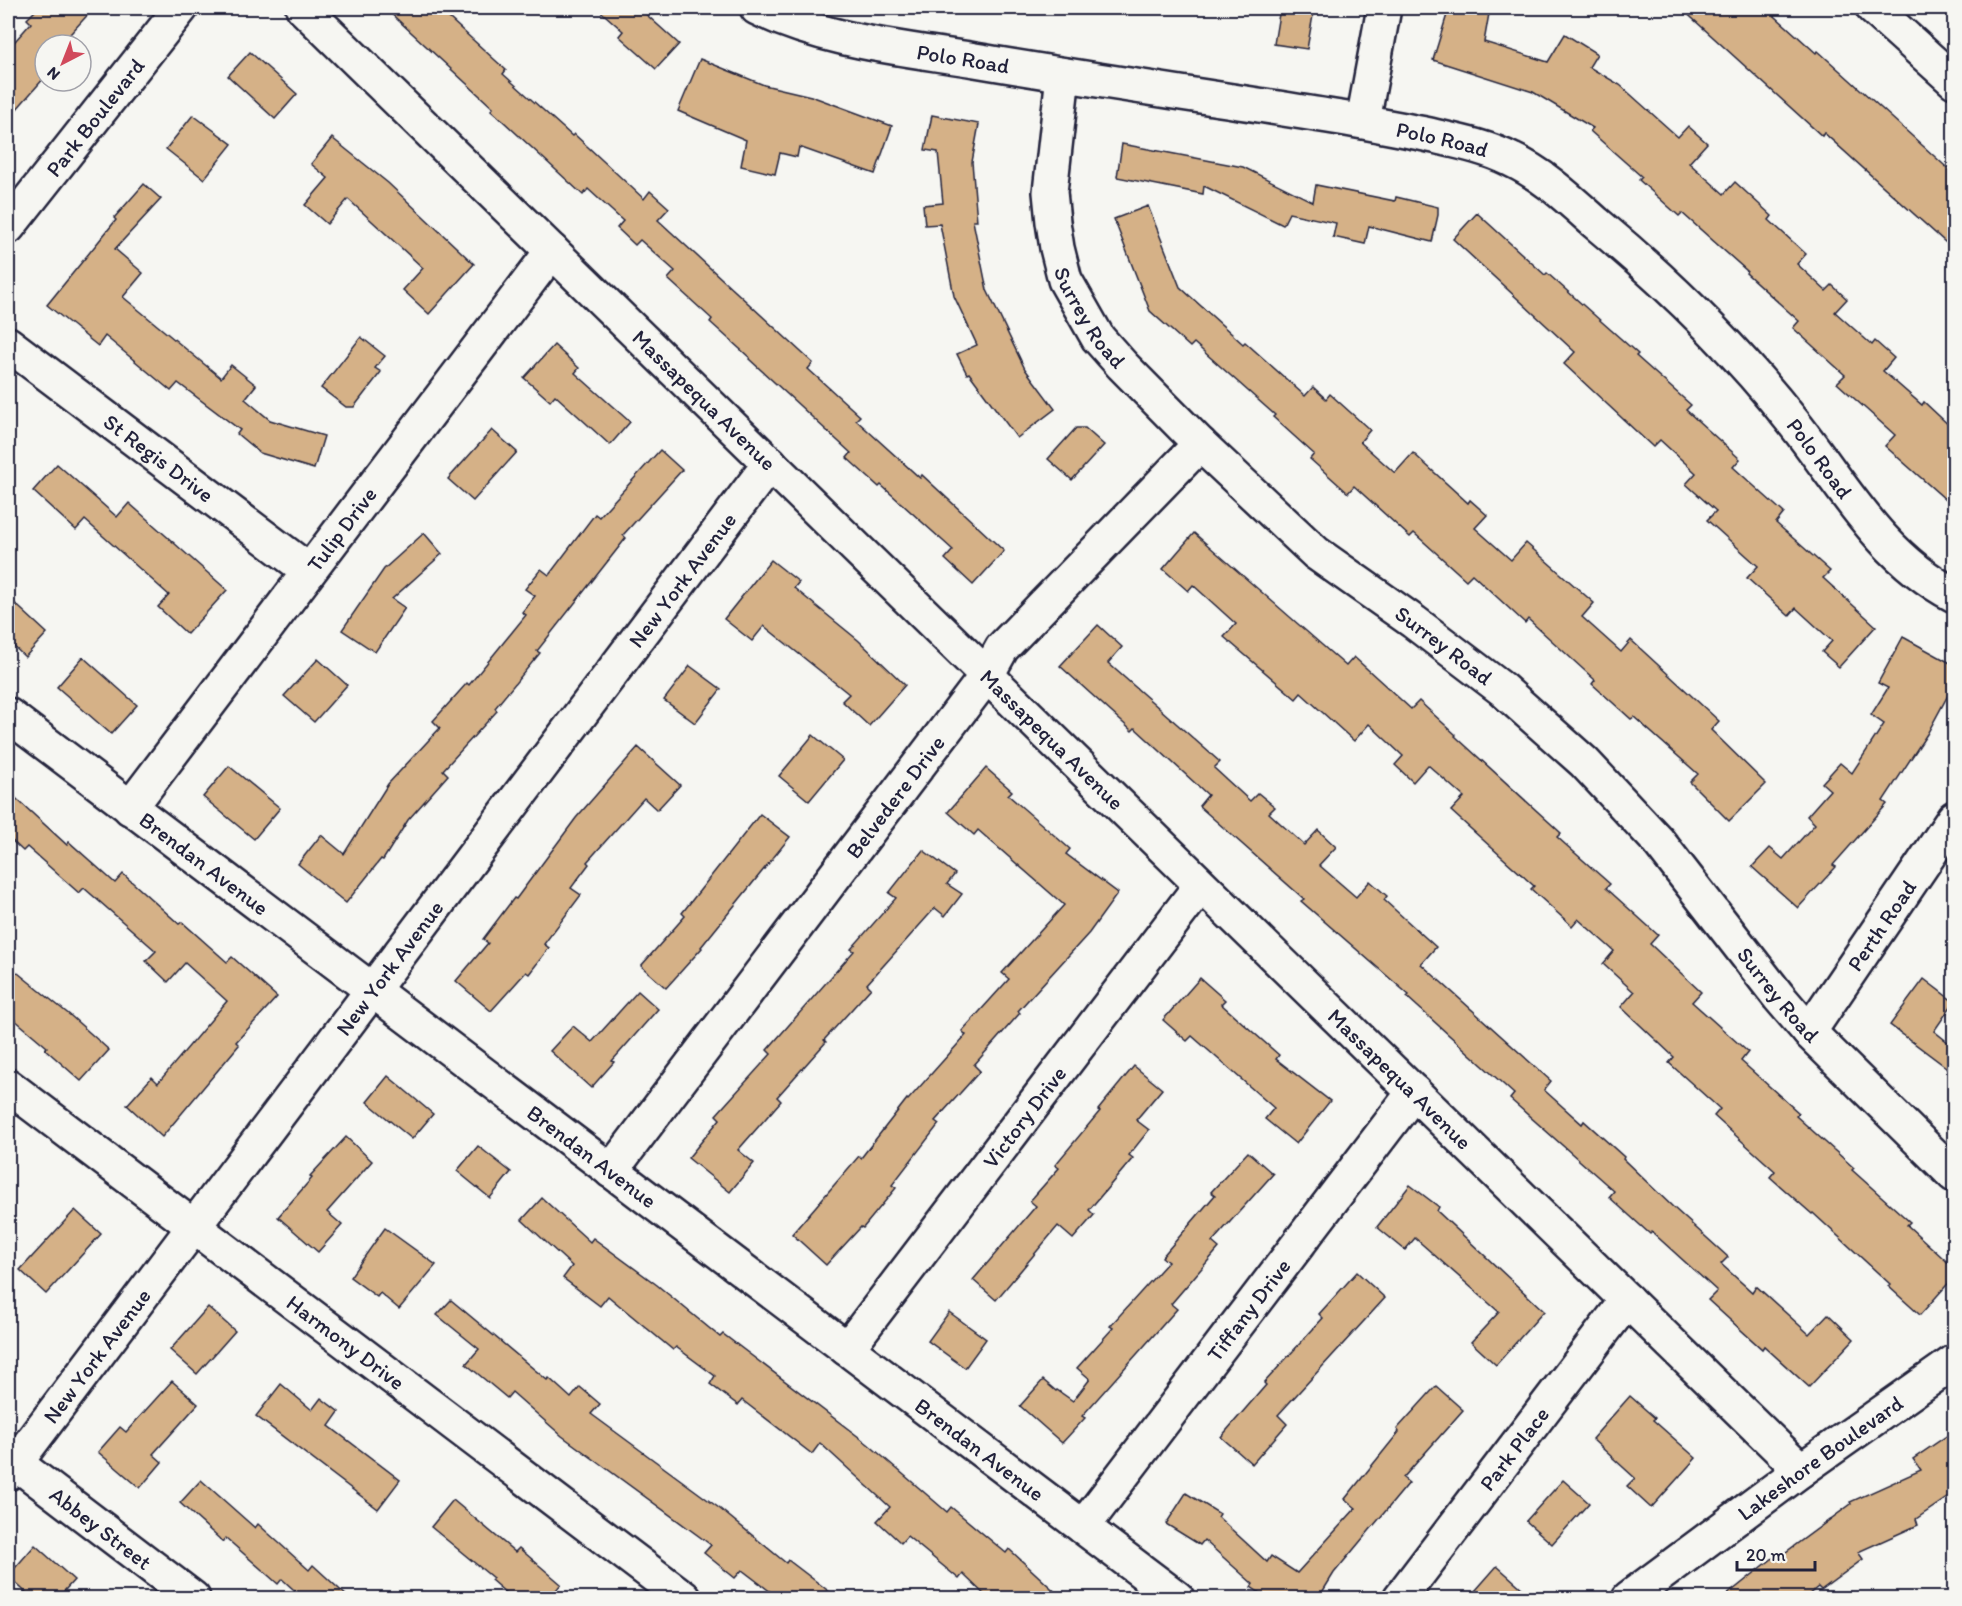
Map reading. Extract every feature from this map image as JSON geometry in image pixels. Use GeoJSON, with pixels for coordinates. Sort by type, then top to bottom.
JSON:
{"type":"FeatureCollection","features":[{"type":"Feature","properties":{"kind":"street","name":"Park Boulevard"},"geometry":{"type":"LineString","coordinates":[[8,227],[181,8]]}},
{"type":"Feature","properties":{"kind":"street","name":"Massapequa Avenue"},"geometry":{"type":"LineString","coordinates":[[303,8],[1801,1470]]}},
{"type":"Feature","properties":{"kind":"street","name":"Polo Road"},"geometry":{"type":"LineString","coordinates":[[757,8],[781,19],[844,38],[1063,75],[1363,121],[1483,147],[1516,161],[1543,178],[1630,251],[1720,336],[1794,423],[1866,521],[1891,550],[1954,595]]}},
{"type":"Feature","properties":{"kind":"street"},"geometry":{"type":"LineString","coordinates":[[1363,121],[1384,8]]}},
{"type":"Feature","properties":{"kind":"street"},"geometry":{"type":"LineString","coordinates":[[1873,8],[1954,81]]}},
{"type":"Feature","properties":{"kind":"street","name":"Surrey Road"},"geometry":{"type":"LineString","coordinates":[[1063,75],[1050,192],[1057,248],[1065,280],[1098,338],[1200,444],[1317,553],[1414,622],[1502,689],[1584,762],[1658,841],[1779,997],[1809,1032],[1954,1175]]}},
{"type":"Feature","properties":{"kind":"street","name":"Tulip Drive"},"geometry":{"type":"LineString","coordinates":[[130,808],[552,251]]}},
{"type":"Feature","properties":{"kind":"street","name":"St Regis Drive"},"geometry":{"type":"LineString","coordinates":[[8,344],[309,571]]}},
{"type":"Feature","properties":{"kind":"street","name":"Belvedere Drive"},"geometry":{"type":"LineString","coordinates":[[611,1171],[987,675],[1002,648],[1200,444]]}},
{"type":"Feature","properties":{"kind":"street","name":"New York Avenue"},"geometry":{"type":"LineString","coordinates":[[10,1465],[194,1226],[770,463]]}},
{"type":"Feature","properties":{"kind":"street","name":"Brendan Avenue"},"geometry":{"type":"LineString","coordinates":[[8,715],[1177,1599]]}},
{"type":"Feature","properties":{"kind":"street","name":"Perth Road"},"geometry":{"type":"LineString","coordinates":[[1809,1032],[1954,818]]}},
{"type":"Feature","properties":{"kind":"street","name":"Victory Drive"},"geometry":{"type":"LineString","coordinates":[[847,1349],[1201,885]]}},
{"type":"Feature","properties":{"kind":"street","name":"Harmony Drive"},"geometry":{"type":"LineString","coordinates":[[8,1086],[684,1599]]}},
{"type":"Feature","properties":{"kind":"street","name":"Tiffany Drive"},"geometry":{"type":"LineString","coordinates":[[1083,1527],[1414,1092]]}},
{"type":"Feature","properties":{"kind":"street","name":"Park Place"},"geometry":{"type":"LineString","coordinates":[[1400,1599],[1627,1300]]}},
{"type":"Feature","properties":{"kind":"street","name":"Lakeshore Boulevard"},"geometry":{"type":"LineString","coordinates":[[1629,1599],[1801,1470],[1954,1362]]}},
{"type":"Feature","properties":{"kind":"street","name":"Abbey Street"},"geometry":{"type":"LineString","coordinates":[[10,1465],[193,1599]]}},
{"type":"Feature","properties":{"kind":"building"},"geometry":{"type":"Polygon","coordinates":[[[38,8],[94,8],[71,33],[33,33],[33,91],[8,119],[8,49],[31,23],[27,19],[38,8]]]}},
{"type":"Feature","properties":{"kind":"building"},"geometry":{"type":"Polygon","coordinates":[[[385,8],[438,8],[506,70],[503,74],[572,136],[574,134],[644,199],[650,191],[669,208],[658,220],[813,363],[808,369],[860,416],[856,420],[920,478],[922,475],[1004,551],[973,585],[945,559],[953,550],[881,485],[879,487],[847,458],[851,453],[710,322],[712,319],[668,279],[675,271],[640,240],[635,245],[617,228],[623,221],[588,189],[583,195],[385,8]]]}},
{"type":"Feature","properties":{"kind":"building"},"geometry":{"type":"Polygon","coordinates":[[[597,8],[639,8],[679,44],[656,69],[619,36],[623,31],[597,8]]]}},
{"type":"Feature","properties":{"kind":"building"},"geometry":{"type":"Polygon","coordinates":[[[1280,8],[1314,10],[1307,49],[1274,44],[1280,8]]]}},
{"type":"Feature","properties":{"kind":"building"},"geometry":{"type":"Polygon","coordinates":[[[1449,8],[1490,8],[1484,42],[1548,62],[1565,34],[1597,54],[1589,67],[1620,85],[1678,137],[1688,126],[1707,143],[1689,163],[1724,194],[1735,182],[1772,216],[1769,220],[1806,254],[1797,264],[1826,291],[1832,285],[1847,299],[1835,312],[1872,345],[1875,341],[1894,358],[1883,371],[1922,405],[1924,402],[1954,430],[1954,507],[1885,446],[1895,435],[1837,383],[1845,375],[1793,328],[1799,321],[1682,213],[1679,216],[1639,180],[1642,177],[1590,131],[1593,128],[1533,92],[1433,60],[1449,8]]]}},
{"type":"Feature","properties":{"kind":"building"},"geometry":{"type":"Polygon","coordinates":[[[1681,8],[1766,8],[1816,53],[1818,51],[1954,174],[1954,250],[1824,133],[1822,136],[1681,8]]]}},
{"type":"Feature","properties":{"kind":"building"},"geometry":{"type":"Polygon","coordinates":[[[250,52],[297,94],[275,119],[228,76],[250,52]]]}},
{"type":"Feature","properties":{"kind":"building"},"geometry":{"type":"Polygon","coordinates":[[[700,59],[764,85],[811,96],[892,126],[875,174],[799,147],[797,157],[780,153],[775,174],[741,166],[746,140],[678,111],[700,59]]]}},
{"type":"Feature","properties":{"kind":"building"},"geometry":{"type":"Polygon","coordinates":[[[193,115],[232,144],[204,179],[166,149],[193,115]]]}},
{"type":"Feature","properties":{"kind":"building"},"geometry":{"type":"Polygon","coordinates":[[[932,115],[979,124],[972,162],[977,221],[973,221],[987,290],[1025,369],[1055,409],[1017,438],[969,373],[967,374],[957,354],[977,345],[954,296],[940,224],[925,225],[923,205],[943,203],[938,152],[925,150],[932,115]]]}},
{"type":"Feature","properties":{"kind":"building"},"geometry":{"type":"Polygon","coordinates":[[[332,138],[388,183],[474,264],[429,314],[403,290],[423,268],[348,199],[327,224],[305,205],[328,178],[311,164],[332,138]]]}},
{"type":"Feature","properties":{"kind":"building"},"geometry":{"type":"Polygon","coordinates":[[[1122,144],[1243,167],[1313,202],[1316,185],[1395,201],[1396,197],[1438,207],[1432,242],[1369,226],[1365,244],[1333,237],[1336,223],[1289,213],[1283,225],[1204,186],[1203,194],[1117,177],[1122,144]]]}},
{"type":"Feature","properties":{"kind":"building"},"geometry":{"type":"Polygon","coordinates":[[[144,184],[161,199],[115,249],[143,273],[123,297],[221,378],[231,365],[256,385],[245,399],[270,420],[324,436],[314,469],[260,453],[237,434],[240,430],[178,383],[171,391],[105,336],[98,346],[47,305],[116,220],[114,218],[144,184]]]}},
{"type":"Feature","properties":{"kind":"building"},"geometry":{"type":"Polygon","coordinates":[[[1148,206],[1180,287],[1305,396],[1313,387],[1326,399],[1330,394],[1370,430],[1360,442],[1395,473],[1413,453],[1468,503],[1470,500],[1487,515],[1475,528],[1511,560],[1526,543],[1594,603],[1582,617],[1621,652],[1631,640],[1719,721],[1711,730],[1766,784],[1729,821],[1690,782],[1698,774],[1634,717],[1631,719],[1592,684],[1595,680],[1528,619],[1525,623],[1472,574],[1466,580],[1414,533],[1410,537],[1354,486],[1348,493],[1310,459],[1314,454],[1273,417],[1275,415],[1194,343],[1190,347],[1150,311],[1114,219],[1148,206]]]}},
{"type":"Feature","properties":{"kind":"building"},"geometry":{"type":"Polygon","coordinates":[[[1477,213],[1545,275],[1547,273],[1638,354],[1636,356],[1691,405],[1686,410],[1740,459],[1733,467],[1784,513],[1776,523],[1830,571],[1823,578],[1876,626],[1839,667],[1822,652],[1832,641],[1796,608],[1789,616],[1747,578],[1758,566],[1707,520],[1716,511],[1686,484],[1696,473],[1660,440],[1653,447],[1564,364],[1575,352],[1453,239],[1477,213]]]}},
{"type":"Feature","properties":{"kind":"building"},"geometry":{"type":"Polygon","coordinates":[[[361,337],[385,356],[375,368],[381,372],[354,407],[346,407],[321,388],[361,337]]]}},
{"type":"Feature","properties":{"kind":"building"},"geometry":{"type":"Polygon","coordinates":[[[554,345],[579,368],[575,373],[630,422],[610,445],[555,395],[550,401],[524,378],[554,345]]]}},
{"type":"Feature","properties":{"kind":"building"},"geometry":{"type":"Polygon","coordinates":[[[1076,428],[1085,428],[1104,445],[1072,480],[1048,459],[1076,428]]]}},
{"type":"Feature","properties":{"kind":"building"},"geometry":{"type":"Polygon","coordinates":[[[492,430],[517,452],[473,501],[448,479],[492,430]]]}},
{"type":"Feature","properties":{"kind":"building"},"geometry":{"type":"Polygon","coordinates":[[[660,450],[682,470],[623,535],[626,538],[537,651],[540,653],[495,708],[497,711],[443,770],[448,775],[408,820],[383,860],[381,859],[346,903],[298,864],[321,835],[344,854],[388,784],[440,728],[433,721],[467,683],[469,685],[526,615],[522,612],[535,596],[525,589],[541,569],[549,575],[595,514],[599,517],[660,450]]]}},
{"type":"Feature","properties":{"kind":"building"},"geometry":{"type":"Polygon","coordinates":[[[57,464],[117,517],[129,503],[227,590],[187,634],[158,607],[169,595],[85,520],[76,530],[33,491],[57,464]]]}},
{"type":"Feature","properties":{"kind":"building"},"geometry":{"type":"Polygon","coordinates":[[[424,533],[442,554],[392,599],[405,608],[375,652],[342,630],[384,569],[424,533]]]}},
{"type":"Feature","properties":{"kind":"building"},"geometry":{"type":"Polygon","coordinates":[[[1194,533],[1346,666],[1354,657],[1411,709],[1419,701],[1561,833],[1557,837],[1610,884],[1606,888],[1658,935],[1650,944],[1701,992],[1692,1002],[1748,1052],[1741,1061],[1799,1113],[1796,1116],[1854,1168],[1852,1170],[1910,1222],[1907,1225],[1954,1268],[1954,1277],[1920,1315],[1813,1213],[1770,1177],[1775,1171],[1714,1116],[1720,1109],[1669,1063],[1674,1057],[1621,1007],[1634,992],[1603,964],[1614,951],[1578,919],[1572,926],[1531,889],[1534,886],[1451,811],[1464,797],[1428,765],[1413,782],[1395,765],[1403,756],[1369,724],[1354,741],[1301,693],[1296,699],[1224,637],[1236,624],[1193,585],[1188,591],[1163,569],[1194,533]]]}},
{"type":"Feature","properties":{"kind":"building"},"geometry":{"type":"Polygon","coordinates":[[[771,560],[799,582],[794,588],[858,640],[905,685],[869,726],[842,701],[849,694],[764,626],[752,641],[724,619],[771,560]]]}},
{"type":"Feature","properties":{"kind":"building"},"geometry":{"type":"Polygon","coordinates":[[[8,597],[47,633],[25,657],[8,641],[8,597]]]}},
{"type":"Feature","properties":{"kind":"building"},"geometry":{"type":"Polygon","coordinates":[[[1098,625],[1122,647],[1108,663],[1220,762],[1214,768],[1250,801],[1258,793],[1275,807],[1269,813],[1304,845],[1318,830],[1336,847],[1319,865],[1356,897],[1370,881],[1387,896],[1384,900],[1436,947],[1421,964],[1551,1081],[1544,1090],[1582,1124],[1584,1121],[1624,1157],[1623,1159],[1728,1257],[1721,1264],[1752,1292],[1756,1286],[1809,1334],[1828,1314],[1854,1339],[1809,1387],[1764,1346],[1762,1349],[1708,1300],[1717,1291],[1652,1232],[1650,1234],[1609,1197],[1614,1191],[1510,1099],[1514,1094],[1407,997],[1409,995],[1301,901],[1304,899],[1199,806],[1208,795],[1135,728],[1132,731],[1060,666],[1098,625]]]}},
{"type":"Feature","properties":{"kind":"building"},"geometry":{"type":"Polygon","coordinates":[[[1903,637],[1954,665],[1954,684],[1927,734],[1883,801],[1887,804],[1833,865],[1836,867],[1798,908],[1752,867],[1770,848],[1783,859],[1815,824],[1807,816],[1830,790],[1822,783],[1840,763],[1852,773],[1884,724],[1871,715],[1888,688],[1878,683],[1903,637]]]}},
{"type":"Feature","properties":{"kind":"building"},"geometry":{"type":"Polygon","coordinates":[[[83,657],[137,705],[111,734],[57,687],[83,657]]]}},
{"type":"Feature","properties":{"kind":"building"},"geometry":{"type":"Polygon","coordinates":[[[318,659],[347,685],[314,722],[284,696],[318,659]]]}},
{"type":"Feature","properties":{"kind":"building"},"geometry":{"type":"Polygon","coordinates":[[[690,666],[721,689],[695,723],[664,700],[690,666]]]}},
{"type":"Feature","properties":{"kind":"building"},"geometry":{"type":"Polygon","coordinates":[[[813,735],[843,760],[809,801],[779,776],[813,735]]]}},
{"type":"Feature","properties":{"kind":"building"},"geometry":{"type":"Polygon","coordinates":[[[638,747],[680,785],[657,810],[644,798],[587,862],[589,864],[571,888],[581,895],[544,944],[549,948],[529,974],[526,972],[491,1011],[456,981],[488,943],[483,939],[576,818],[638,747]]]}},
{"type":"Feature","properties":{"kind":"building"},"geometry":{"type":"Polygon","coordinates":[[[229,766],[280,808],[254,839],[203,797],[229,766]]]}},
{"type":"Feature","properties":{"kind":"building"},"geometry":{"type":"Polygon","coordinates":[[[986,768],[1012,791],[1008,795],[1070,849],[1066,854],[1118,893],[1089,933],[1018,1011],[1020,1013],[974,1065],[980,1071],[935,1121],[939,1124],[892,1185],[896,1188],[863,1228],[861,1227],[826,1265],[792,1234],[859,1156],[861,1158],[907,1099],[966,1035],[962,1031],[1009,979],[1002,973],[1064,905],[978,830],[974,835],[948,812],[986,768]]]}},
{"type":"Feature","properties":{"kind":"building"},"geometry":{"type":"Polygon","coordinates":[[[8,791],[67,845],[69,842],[115,883],[123,874],[179,924],[182,922],[227,962],[232,957],[277,997],[236,1042],[239,1045],[162,1137],[127,1105],[152,1077],[158,1083],[227,1001],[185,963],[168,982],[146,961],[156,951],[84,888],[79,893],[27,847],[23,851],[8,837],[8,791]]]}},
{"type":"Feature","properties":{"kind":"building"},"geometry":{"type":"Polygon","coordinates":[[[760,814],[790,837],[702,948],[666,988],[641,966],[685,916],[682,913],[760,814]]]}},
{"type":"Feature","properties":{"kind":"building"},"geometry":{"type":"Polygon","coordinates":[[[923,850],[955,874],[947,884],[962,894],[945,916],[935,908],[867,984],[871,988],[777,1097],[781,1101],[738,1150],[754,1163],[730,1192],[688,1158],[720,1119],[716,1115],[771,1054],[767,1050],[854,951],[851,949],[896,898],[889,893],[923,850]]]}},
{"type":"Feature","properties":{"kind":"building"},"geometry":{"type":"Polygon","coordinates":[[[8,965],[109,1050],[81,1081],[45,1049],[47,1047],[8,1014],[8,965]]]}},
{"type":"Feature","properties":{"kind":"building"},"geometry":{"type":"Polygon","coordinates":[[[1200,978],[1225,1000],[1221,1004],[1279,1055],[1276,1059],[1330,1101],[1296,1144],[1265,1119],[1274,1108],[1192,1036],[1187,1041],[1163,1020],[1200,978]]]}},
{"type":"Feature","properties":{"kind":"building"},"geometry":{"type":"Polygon","coordinates":[[[1924,979],[1954,1002],[1934,1031],[1954,1047],[1954,1073],[1890,1025],[1924,979]]]}},
{"type":"Feature","properties":{"kind":"building"},"geometry":{"type":"Polygon","coordinates":[[[638,991],[658,1009],[591,1088],[550,1051],[573,1026],[592,1042],[638,991]]]}},
{"type":"Feature","properties":{"kind":"building"},"geometry":{"type":"Polygon","coordinates":[[[1134,1066],[1162,1089],[1136,1120],[1149,1130],[1129,1155],[1133,1158],[1089,1210],[1094,1215],[1073,1239],[1058,1226],[996,1300],[973,1280],[1036,1206],[1030,1201],[1059,1168],[1055,1165],[1134,1066]]]}},
{"type":"Feature","properties":{"kind":"building"},"geometry":{"type":"Polygon","coordinates":[[[388,1076],[433,1114],[412,1139],[367,1102],[388,1076]]]}},
{"type":"Feature","properties":{"kind":"building"},"geometry":{"type":"Polygon","coordinates":[[[346,1137],[372,1161],[327,1212],[342,1225],[318,1252],[278,1217],[312,1178],[310,1176],[346,1137]]]}},
{"type":"Feature","properties":{"kind":"building"},"geometry":{"type":"Polygon","coordinates":[[[478,1146],[511,1172],[490,1198],[457,1171],[478,1146]]]}},
{"type":"Feature","properties":{"kind":"building"},"geometry":{"type":"Polygon","coordinates":[[[1248,1152],[1273,1174],[1212,1242],[1219,1248],[1171,1304],[1177,1309],[1082,1416],[1085,1418],[1062,1443],[1020,1406],[1043,1380],[1073,1401],[1090,1379],[1077,1368],[1113,1328],[1110,1326],[1168,1262],[1162,1257],[1215,1195],[1211,1192],[1248,1152]]]}},
{"type":"Feature","properties":{"kind":"building"},"geometry":{"type":"Polygon","coordinates":[[[1410,1185],[1439,1207],[1437,1211],[1544,1311],[1496,1365],[1471,1342],[1499,1312],[1415,1238],[1405,1250],[1377,1227],[1410,1185]]]}},
{"type":"Feature","properties":{"kind":"building"},"geometry":{"type":"Polygon","coordinates":[[[542,1198],[590,1242],[593,1238],[657,1285],[720,1337],[723,1334],[868,1444],[947,1512],[951,1507],[1006,1553],[1009,1549],[1063,1599],[989,1599],[963,1574],[959,1579],[907,1536],[901,1543],[877,1521],[890,1507],[820,1443],[812,1454],[742,1400],[738,1405],[710,1384],[715,1376],[676,1347],[673,1350],[608,1296],[600,1306],[563,1278],[572,1266],[522,1220],[542,1198]]]}},
{"type":"Feature","properties":{"kind":"building"},"geometry":{"type":"Polygon","coordinates":[[[75,1210],[101,1234],[46,1294],[20,1270],[75,1210]]]}},
{"type":"Feature","properties":{"kind":"building"},"geometry":{"type":"Polygon","coordinates":[[[385,1228],[436,1265],[399,1309],[380,1293],[377,1297],[350,1277],[385,1228]]]}},
{"type":"Feature","properties":{"kind":"building"},"geometry":{"type":"Polygon","coordinates":[[[1357,1272],[1385,1298],[1278,1415],[1287,1424],[1252,1464],[1221,1437],[1266,1385],[1264,1383],[1323,1318],[1319,1314],[1357,1272]]]}},
{"type":"Feature","properties":{"kind":"building"},"geometry":{"type":"Polygon","coordinates":[[[451,1300],[571,1398],[580,1387],[600,1404],[591,1414],[719,1508],[786,1563],[788,1560],[839,1599],[780,1599],[742,1570],[735,1578],[704,1553],[711,1545],[562,1436],[512,1392],[507,1398],[466,1364],[479,1349],[437,1315],[451,1300]]]}},
{"type":"Feature","properties":{"kind":"building"},"geometry":{"type":"Polygon","coordinates":[[[208,1307],[235,1331],[197,1374],[170,1350],[208,1307]]]}},
{"type":"Feature","properties":{"kind":"building"},"geometry":{"type":"Polygon","coordinates":[[[949,1312],[986,1339],[965,1368],[928,1341],[949,1312]]]}},
{"type":"Feature","properties":{"kind":"building"},"geometry":{"type":"Polygon","coordinates":[[[172,1381],[198,1404],[153,1454],[162,1462],[140,1488],[98,1452],[120,1427],[126,1432],[172,1381]]]}},
{"type":"Feature","properties":{"kind":"building"},"geometry":{"type":"Polygon","coordinates":[[[281,1384],[312,1410],[321,1398],[339,1412],[329,1426],[400,1480],[378,1509],[256,1416],[281,1384]]]}},
{"type":"Feature","properties":{"kind":"building"},"geometry":{"type":"Polygon","coordinates":[[[1436,1386],[1463,1410],[1403,1478],[1409,1483],[1334,1573],[1318,1599],[1269,1599],[1251,1587],[1253,1584],[1204,1540],[1200,1545],[1166,1524],[1186,1493],[1220,1514],[1218,1517],[1267,1562],[1271,1556],[1297,1573],[1356,1508],[1345,1499],[1399,1432],[1397,1429],[1436,1386]]]}},
{"type":"Feature","properties":{"kind":"building"},"geometry":{"type":"Polygon","coordinates":[[[1630,1396],[1696,1458],[1651,1508],[1627,1486],[1635,1478],[1592,1439],[1630,1396]]]}},
{"type":"Feature","properties":{"kind":"building"},"geometry":{"type":"Polygon","coordinates":[[[1954,1431],[1954,1493],[1916,1519],[1918,1525],[1858,1552],[1863,1559],[1821,1590],[1818,1587],[1803,1599],[1722,1599],[1773,1558],[1775,1560],[1851,1504],[1850,1502],[1921,1470],[1913,1459],[1954,1431]]]}},
{"type":"Feature","properties":{"kind":"building"},"geometry":{"type":"Polygon","coordinates":[[[201,1480],[255,1528],[258,1524],[309,1570],[313,1565],[350,1599],[304,1599],[282,1579],[278,1584],[226,1538],[223,1542],[180,1503],[201,1480]]]}},
{"type":"Feature","properties":{"kind":"building"},"geometry":{"type":"Polygon","coordinates":[[[1563,1480],[1589,1503],[1552,1544],[1526,1521],[1563,1480]]]}},
{"type":"Feature","properties":{"kind":"building"},"geometry":{"type":"Polygon","coordinates":[[[453,1500],[515,1552],[519,1548],[561,1584],[549,1599],[513,1599],[491,1580],[493,1578],[431,1527],[453,1500]]]}},
{"type":"Feature","properties":{"kind":"building"},"geometry":{"type":"Polygon","coordinates":[[[35,1545],[74,1580],[57,1599],[33,1599],[8,1576],[35,1545]]]}},
{"type":"Feature","properties":{"kind":"building"},"geometry":{"type":"Polygon","coordinates":[[[1497,1566],[1534,1599],[1468,1599],[1497,1566]]]}}]}
